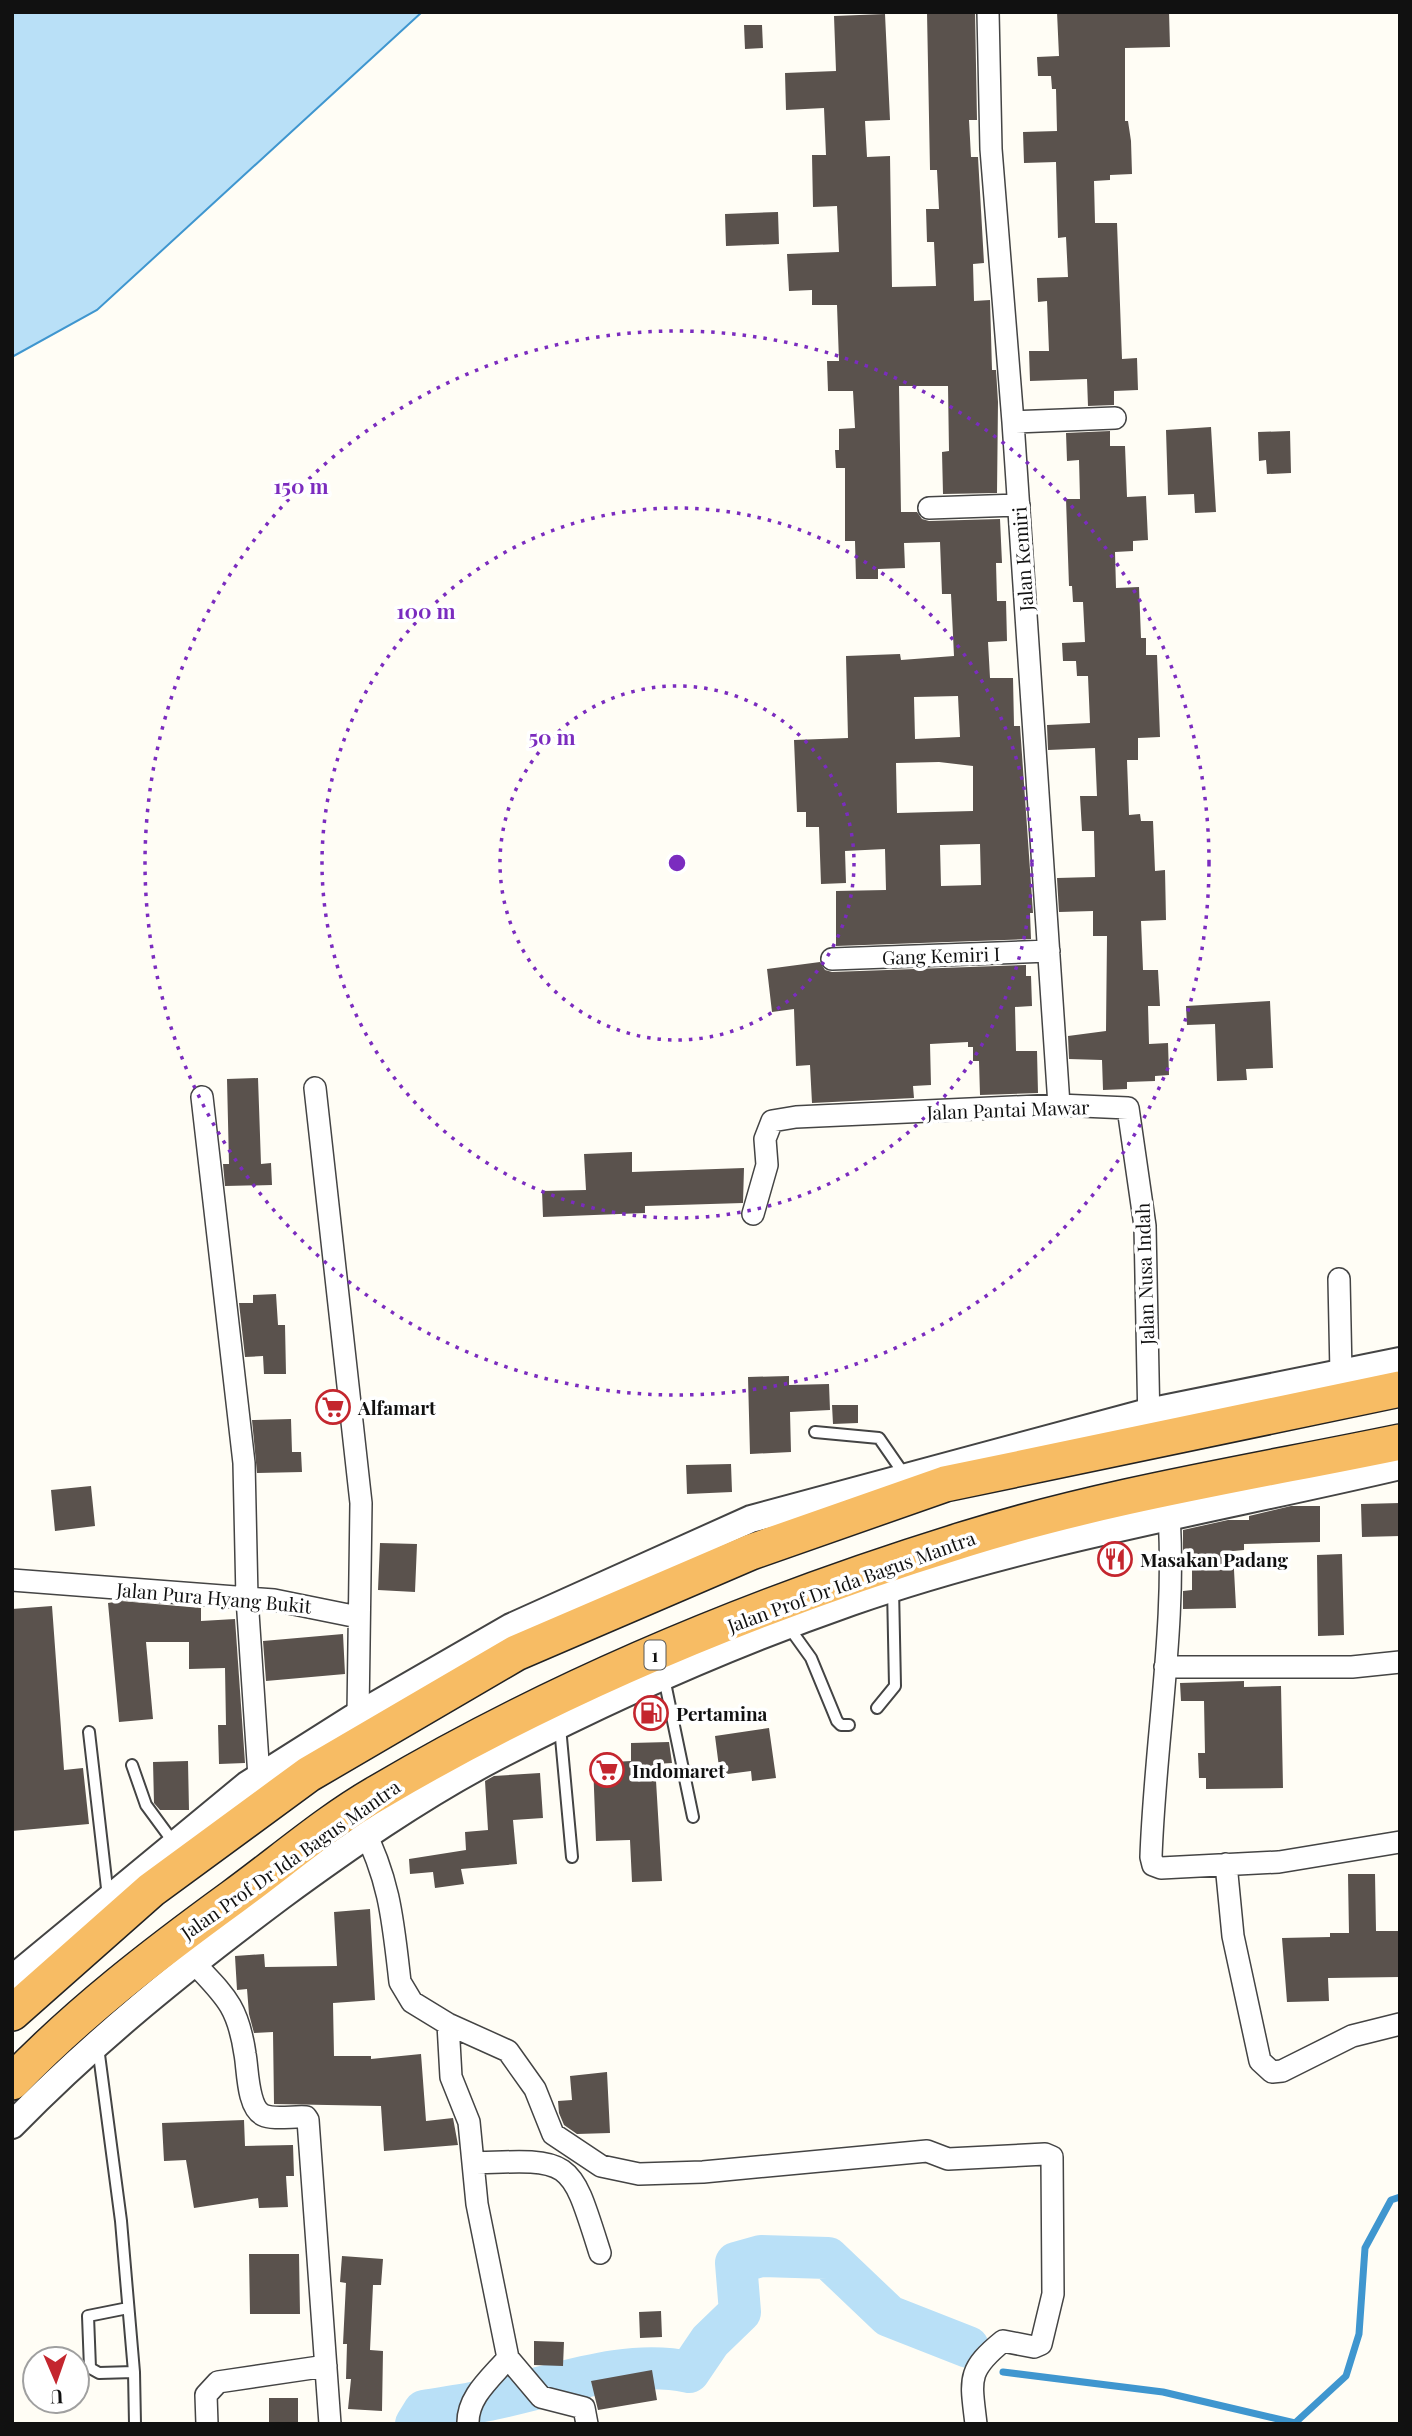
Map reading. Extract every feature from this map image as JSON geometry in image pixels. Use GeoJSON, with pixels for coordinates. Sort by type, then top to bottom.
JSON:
{"type":"FeatureCollection","features":[{"type":"Feature","properties":{"kind":"highway"},"geometry":{"type":"LineString","coordinates":[[12,2013],[151,1890],[309,1774],[516,1653],[751,1552],[945,1484],[1150,1426],[1400,1389]]}},
{"type":"Feature","properties":{"kind":"highway","name":"Jalan Prof Dr Ida Bagus Mantra"},"geometry":{"type":"LineString","coordinates":[[12,2082],[38,2056],[176,1938],[360,1823],[376,1793],[557,1695],[793,1598],[893,1576],[969,1538],[1168,1502],[1400,1442]]}},
{"type":"Feature","properties":{"kind":"street","name":"Jalan Kemiri"},"geometry":{"type":"LineString","coordinates":[[988,12],[991,149],[1019,505],[1059,1105]]}},
{"type":"Feature","properties":{"kind":"street"},"geometry":{"type":"LineString","coordinates":[[1013,422],[1115,418]]}},
{"type":"Feature","properties":{"kind":"street"},"geometry":{"type":"LineString","coordinates":[[929,508],[1019,505]]}},
{"type":"Feature","properties":{"kind":"street","name":"Gang Kemiri I"},"geometry":{"type":"LineString","coordinates":[[832,959],[1049,951]]}},
{"type":"Feature","properties":{"kind":"street"},"geometry":{"type":"LineString","coordinates":[[314,1088],[361,1503],[358,1715]]}},
{"type":"Feature","properties":{"kind":"street"},"geometry":{"type":"LineString","coordinates":[[202,1097],[239,1412],[247,1598],[259,1777]]}},
{"type":"Feature","properties":{"kind":"street","name":"Jalan Pantai Mawar"},"geometry":{"type":"LineString","coordinates":[[753,1214],[767,1165],[765,1139],[772,1121],[1059,1105],[1128,1108]]}},
{"type":"Feature","properties":{"kind":"street","name":"Jalan Nusa Indah"},"geometry":{"type":"LineString","coordinates":[[1128,1108],[1144,1226],[1150,1426]]}},
{"type":"Feature","properties":{"kind":"street"},"geometry":{"type":"LineString","coordinates":[[1339,1279],[1341,1373]]}},
{"type":"Feature","properties":{"kind":"street"},"geometry":{"type":"LineString","coordinates":[[12,1979],[174,1843],[259,1777],[358,1715],[512,1627],[751,1519],[906,1477],[1150,1426],[1341,1373],[1400,1361]]}},
{"type":"Feature","properties":{"kind":"street"},"geometry":{"type":"LineString","coordinates":[[1400,1466],[1168,1502],[1168,1628],[1153,1786],[1151,1857],[1153,1865],[1161,1868],[1279,1862],[1400,1842]]}},
{"type":"Feature","properties":{"kind":"street"},"geometry":{"type":"LineString","coordinates":[[12,2125],[97,2043],[360,1823],[664,1678],[788,1626],[893,1576]]}},
{"type":"Feature","properties":{"kind":"street","name":"Jalan Pura Hyang Bukit"},"geometry":{"type":"LineString","coordinates":[[12,1580],[247,1598],[326,1608],[358,1617]]}},
{"type":"Feature","properties":{"kind":"street"},"geometry":{"type":"LineString","coordinates":[[1165,1667],[1352,1667],[1400,1662]]}},
{"type":"Feature","properties":{"kind":"street"},"geometry":{"type":"LineString","coordinates":[[360,1823],[391,1899],[400,1982],[405,1994],[448,2024],[508,2051],[535,2089],[553,2134],[601,2166],[639,2174],[703,2172],[927,2151],[948,2159],[1045,2154],[1052,2157],[1053,2294],[1041,2344],[1034,2347],[1003,2341],[974,2371],[971,2379],[976,2424]]}},
{"type":"Feature","properties":{"kind":"street"},"geometry":{"type":"LineString","coordinates":[[1226,1864],[1233,1936],[1260,2061],[1272,2072],[1282,2071],[1352,2036],[1400,2024]]}},
{"type":"Feature","properties":{"kind":"street"},"geometry":{"type":"LineString","coordinates":[[194,1963],[230,2001],[243,2040],[253,2101],[258,2111],[265,2116],[306,2116],[308,2120],[330,2424]]}},
{"type":"Feature","properties":{"kind":"street"},"geometry":{"type":"LineString","coordinates":[[448,2024],[451,2077],[469,2122],[477,2204],[513,2365],[541,2398],[584,2408],[587,2424]]}},
{"type":"Feature","properties":{"kind":"street"},"geometry":{"type":"LineString","coordinates":[[473,2163],[539,2160],[560,2166],[580,2190],[600,2253]]}},
{"type":"Feature","properties":{"kind":"street"},"geometry":{"type":"LineString","coordinates":[[470,2411],[513,2365]]}},
{"type":"Feature","properties":{"kind":"street"},"geometry":{"type":"LineString","coordinates":[[207,2424],[205,2395],[218,2382],[326,2366]]}},
{"type":"Feature","properties":{"kind":"lane"},"geometry":{"type":"LineString","coordinates":[[816,1432],[879,1438],[906,1477]]}},
{"type":"Feature","properties":{"kind":"lane"},"geometry":{"type":"LineString","coordinates":[[877,1708],[895,1686],[893,1576]]}},
{"type":"Feature","properties":{"kind":"lane"},"geometry":{"type":"LineString","coordinates":[[788,1626],[811,1658],[836,1721],[841,1725],[849,1725]]}},
{"type":"Feature","properties":{"kind":"lane"},"geometry":{"type":"LineString","coordinates":[[664,1678],[693,1816]]}},
{"type":"Feature","properties":{"kind":"lane"},"geometry":{"type":"LineString","coordinates":[[560,1727],[572,1857]]}},
{"type":"Feature","properties":{"kind":"lane"},"geometry":{"type":"LineString","coordinates":[[89,1732],[108,1899]]}},
{"type":"Feature","properties":{"kind":"lane"},"geometry":{"type":"LineString","coordinates":[[132,1765],[146,1805],[174,1843]]}},
{"type":"Feature","properties":{"kind":"lane"},"geometry":{"type":"LineString","coordinates":[[97,2043],[121,2221],[134,2372],[135,2424]]}},
{"type":"Feature","properties":{"kind":"lane"},"geometry":{"type":"LineString","coordinates":[[128,2308],[88,2316],[90,2368],[99,2373],[134,2372]]}},
{"type":"Feature","properties":{"kind":"water"},"geometry":{"type":"Polygon","coordinates":[[[12,12],[422,12],[97,310],[12,357],[12,12]]]}},
{"type":"Feature","properties":{"kind":"building"},"geometry":{"type":"Polygon","coordinates":[[[927,12],[975,12],[977,120],[969,120],[971,157],[978,157],[984,263],[973,264],[974,301],[990,300],[992,370],[996,370],[998,402],[997,493],[943,494],[942,452],[949,451],[948,386],[899,386],[901,512],[917,512],[922,519],[929,521],[1000,519],[1002,563],[996,563],[997,601],[1006,601],[1007,641],[988,642],[990,678],[1013,678],[1014,726],[1020,726],[1033,913],[1030,913],[1031,939],[836,946],[836,891],[886,890],[885,849],[845,851],[846,883],[821,884],[819,827],[806,827],[806,812],[797,812],[794,740],[848,738],[846,656],[900,654],[901,660],[954,656],[951,594],[942,594],[940,542],[904,543],[905,568],[878,569],[878,579],[856,579],[855,541],[845,541],[845,468],[836,468],[835,450],[839,450],[839,429],[855,428],[853,391],[828,391],[827,361],[839,361],[837,305],[812,305],[812,290],[789,291],[787,254],[839,252],[837,206],[813,207],[812,155],[826,155],[824,108],[786,110],[785,73],[836,71],[834,16],[885,14],[890,120],[865,121],[867,157],[890,156],[892,287],[936,286],[934,242],[927,242],[926,209],[939,209],[937,170],[930,170],[927,12]],[[958,696],[914,697],[915,739],[960,737],[958,696]],[[939,762],[896,763],[897,813],[973,811],[973,766],[939,762]],[[980,844],[940,845],[941,886],[981,885],[980,844]]]}},
{"type":"Feature","properties":{"kind":"building"},"geometry":{"type":"Polygon","coordinates":[[[1057,12],[1169,12],[1170,47],[1125,48],[1125,121],[1128,121],[1131,141],[1132,174],[1110,175],[1110,180],[1094,181],[1095,223],[1117,223],[1122,359],[1137,358],[1138,390],[1114,391],[1114,405],[1088,406],[1087,379],[1030,381],[1029,351],[1049,351],[1047,301],[1038,302],[1037,278],[1068,277],[1066,237],[1058,238],[1056,162],[1024,163],[1023,132],[1057,131],[1056,89],[1052,89],[1051,76],[1038,76],[1037,57],[1059,56],[1057,12]]]}},
{"type":"Feature","properties":{"kind":"building"},"geometry":{"type":"Polygon","coordinates":[[[744,25],[762,25],[763,48],[745,49],[744,25]]]}},
{"type":"Feature","properties":{"kind":"building"},"geometry":{"type":"Polygon","coordinates":[[[778,212],[779,244],[726,246],[725,214],[778,212]]]}},
{"type":"Feature","properties":{"kind":"building"},"geometry":{"type":"Polygon","coordinates":[[[1211,427],[1216,512],[1195,513],[1194,494],[1168,495],[1166,430],[1211,427]]]}},
{"type":"Feature","properties":{"kind":"building"},"geometry":{"type":"Polygon","coordinates":[[[1110,431],[1110,446],[1125,446],[1127,497],[1146,496],[1148,540],[1133,541],[1133,551],[1115,552],[1116,588],[1139,587],[1141,638],[1146,638],[1146,655],[1157,655],[1160,737],[1138,738],[1138,760],[1127,760],[1129,815],[1140,814],[1141,821],[1153,821],[1155,871],[1165,870],[1166,920],[1141,921],[1143,970],[1158,970],[1160,1006],[1148,1006],[1149,1044],[1168,1043],[1169,1075],[1155,1076],[1155,1081],[1127,1082],[1127,1089],[1103,1090],[1102,1060],[1069,1059],[1068,1036],[1106,1031],[1107,936],[1093,936],[1093,911],[1059,912],[1057,878],[1095,877],[1094,831],[1082,831],[1080,796],[1097,796],[1095,748],[1048,750],[1047,725],[1090,723],[1088,676],[1077,676],[1076,661],[1063,661],[1062,643],[1085,642],[1083,602],[1073,602],[1072,586],[1069,586],[1066,499],[1080,499],[1079,460],[1067,461],[1066,433],[1110,431]]]}},
{"type":"Feature","properties":{"kind":"building"},"geometry":{"type":"Polygon","coordinates":[[[1290,431],[1291,473],[1267,474],[1266,460],[1259,461],[1258,432],[1290,431]]]}},
{"type":"Feature","properties":{"kind":"building"},"geometry":{"type":"Polygon","coordinates":[[[820,962],[825,970],[832,972],[1026,965],[1026,976],[1031,976],[1032,1006],[1015,1007],[1016,1051],[1037,1051],[1038,1093],[980,1095],[979,1061],[973,1061],[973,1047],[968,1047],[968,1042],[930,1044],[931,1085],[913,1086],[914,1098],[812,1103],[810,1065],[796,1066],[794,1009],[772,1012],[767,969],[820,962]]]}},
{"type":"Feature","properties":{"kind":"building"},"geometry":{"type":"Polygon","coordinates":[[[1270,1001],[1273,1068],[1246,1069],[1247,1080],[1217,1081],[1215,1024],[1187,1025],[1186,1006],[1270,1001]]]}},
{"type":"Feature","properties":{"kind":"building"},"geometry":{"type":"Polygon","coordinates":[[[258,1078],[261,1164],[271,1163],[272,1185],[225,1186],[223,1164],[229,1164],[227,1079],[258,1078]]]}},
{"type":"Feature","properties":{"kind":"building"},"geometry":{"type":"Polygon","coordinates":[[[632,1152],[632,1172],[744,1168],[743,1203],[645,1206],[645,1213],[543,1217],[542,1191],[586,1190],[584,1154],[632,1152]]]}},
{"type":"Feature","properties":{"kind":"building"},"geometry":{"type":"Polygon","coordinates":[[[276,1294],[278,1325],[285,1325],[286,1374],[264,1374],[263,1356],[245,1357],[239,1303],[253,1303],[253,1295],[276,1294]]]}},
{"type":"Feature","properties":{"kind":"building"},"geometry":{"type":"Polygon","coordinates":[[[789,1376],[789,1385],[829,1384],[830,1410],[790,1412],[791,1452],[750,1454],[748,1377],[789,1376]]]}},
{"type":"Feature","properties":{"kind":"building"},"geometry":{"type":"Polygon","coordinates":[[[832,1405],[858,1405],[858,1423],[833,1424],[832,1405]]]}},
{"type":"Feature","properties":{"kind":"building"},"geometry":{"type":"Polygon","coordinates":[[[291,1419],[292,1452],[301,1452],[302,1472],[257,1473],[252,1420],[291,1419]]]}},
{"type":"Feature","properties":{"kind":"building"},"geometry":{"type":"Polygon","coordinates":[[[731,1464],[732,1492],[687,1494],[686,1465],[731,1464]]]}},
{"type":"Feature","properties":{"kind":"building"},"geometry":{"type":"Polygon","coordinates":[[[91,1486],[95,1526],[55,1531],[51,1490],[91,1486]]]}},
{"type":"Feature","properties":{"kind":"building"},"geometry":{"type":"Polygon","coordinates":[[[1400,1503],[1400,1536],[1362,1537],[1361,1504],[1400,1503]]]}},
{"type":"Feature","properties":{"kind":"building"},"geometry":{"type":"Polygon","coordinates":[[[1291,1506],[1320,1506],[1320,1542],[1244,1544],[1244,1550],[1233,1551],[1236,1608],[1183,1609],[1183,1591],[1192,1590],[1192,1552],[1183,1552],[1183,1530],[1228,1520],[1249,1520],[1249,1516],[1291,1506]]]}},
{"type":"Feature","properties":{"kind":"building"},"geometry":{"type":"Polygon","coordinates":[[[380,1543],[417,1544],[415,1592],[378,1590],[380,1543]]]}},
{"type":"Feature","properties":{"kind":"building"},"geometry":{"type":"Polygon","coordinates":[[[1342,1554],[1344,1635],[1318,1636],[1317,1555],[1342,1554]]]}},
{"type":"Feature","properties":{"kind":"building"},"geometry":{"type":"Polygon","coordinates":[[[121,1601],[201,1608],[201,1621],[235,1619],[245,1763],[219,1764],[218,1725],[226,1725],[225,1668],[189,1669],[189,1642],[146,1642],[153,1719],[119,1722],[108,1603],[121,1601]]]}},
{"type":"Feature","properties":{"kind":"building"},"geometry":{"type":"Polygon","coordinates":[[[52,1606],[64,1770],[83,1768],[89,1824],[12,1831],[12,1609],[52,1606]]]}},
{"type":"Feature","properties":{"kind":"building"},"geometry":{"type":"Polygon","coordinates":[[[343,1634],[345,1674],[266,1681],[263,1641],[343,1634]]]}},
{"type":"Feature","properties":{"kind":"building"},"geometry":{"type":"Polygon","coordinates":[[[1244,1681],[1244,1687],[1281,1686],[1283,1788],[1206,1789],[1206,1778],[1199,1778],[1198,1753],[1205,1753],[1204,1701],[1181,1701],[1180,1683],[1244,1681]]]}},
{"type":"Feature","properties":{"kind":"building"},"geometry":{"type":"Polygon","coordinates":[[[769,1728],[776,1778],[752,1781],[751,1771],[720,1775],[715,1736],[769,1728]]]}},
{"type":"Feature","properties":{"kind":"building"},"geometry":{"type":"Polygon","coordinates":[[[669,1742],[672,1763],[655,1764],[662,1881],[632,1882],[630,1840],[596,1841],[593,1763],[631,1761],[631,1743],[669,1742]]]}},
{"type":"Feature","properties":{"kind":"building"},"geometry":{"type":"Polygon","coordinates":[[[188,1761],[189,1810],[160,1810],[154,1803],[153,1762],[188,1761]]]}},
{"type":"Feature","properties":{"kind":"building"},"geometry":{"type":"Polygon","coordinates":[[[540,1773],[543,1818],[513,1820],[517,1864],[461,1869],[464,1884],[435,1888],[433,1872],[410,1874],[409,1859],[466,1850],[465,1832],[488,1830],[485,1781],[494,1776],[540,1773]]]}},
{"type":"Feature","properties":{"kind":"building"},"geometry":{"type":"Polygon","coordinates":[[[1348,1874],[1375,1874],[1376,1931],[1400,1931],[1400,1977],[1328,1978],[1329,2001],[1287,2002],[1282,1938],[1330,1937],[1330,1933],[1349,1933],[1348,1874]]]}},
{"type":"Feature","properties":{"kind":"building"},"geometry":{"type":"Polygon","coordinates":[[[370,1909],[375,2000],[333,2003],[334,2056],[371,2056],[371,2059],[421,2054],[426,2121],[453,2118],[458,2145],[384,2151],[381,2106],[274,2104],[273,2032],[254,2033],[247,1989],[237,1990],[235,1956],[264,1954],[265,1967],[337,1966],[334,1912],[370,1909]]]}},
{"type":"Feature","properties":{"kind":"building"},"geometry":{"type":"Polygon","coordinates":[[[607,2072],[610,2133],[577,2134],[564,2125],[559,2113],[558,2101],[572,2100],[570,2076],[607,2072]]]}},
{"type":"Feature","properties":{"kind":"building"},"geometry":{"type":"Polygon","coordinates":[[[244,2120],[245,2146],[293,2145],[294,2176],[286,2176],[288,2207],[259,2208],[258,2198],[194,2208],[186,2160],[164,2161],[162,2123],[244,2120]]]}},
{"type":"Feature","properties":{"kind":"building"},"geometry":{"type":"Polygon","coordinates":[[[249,2254],[299,2254],[300,2314],[250,2314],[249,2254]]]}},
{"type":"Feature","properties":{"kind":"building"},"geometry":{"type":"Polygon","coordinates":[[[342,2256],[383,2259],[381,2285],[373,2285],[370,2350],[383,2351],[382,2411],[348,2409],[351,2379],[346,2379],[347,2344],[343,2344],[346,2283],[340,2282],[342,2256]]]}},
{"type":"Feature","properties":{"kind":"building"},"geometry":{"type":"Polygon","coordinates":[[[661,2311],[662,2337],[640,2338],[639,2312],[661,2311]]]}},
{"type":"Feature","properties":{"kind":"building"},"geometry":{"type":"Polygon","coordinates":[[[534,2341],[564,2342],[563,2366],[534,2365],[534,2341]]]}},
{"type":"Feature","properties":{"kind":"building"},"geometry":{"type":"Polygon","coordinates":[[[652,2370],[657,2400],[598,2410],[591,2381],[652,2370]]]}},
{"type":"Feature","properties":{"kind":"building"},"geometry":{"type":"Polygon","coordinates":[[[269,2398],[298,2398],[298,2424],[269,2424],[269,2398]]]}},
{"type":"Feature","properties":{"kind":"waterway"},"geometry":{"type":"LineString","coordinates":[[1003,2372],[1163,2392],[1295,2423],[1346,2376],[1359,2334],[1365,2248],[1391,2200],[1400,2197]]}},
{"type":"Feature","properties":{"kind":"waterway"},"geometry":{"type":"LineString","coordinates":[[416,2424],[424,2411],[493,2399],[591,2375],[640,2368],[689,2372],[710,2341],[740,2312],[736,2263],[761,2256],[828,2258],[889,2316],[968,2347]]}},
{"type":"Feature","properties":{"kind":"place","name":"Alfamart"},"geometry":{"type":"Point","coordinates":[333,1407]}},
{"type":"Feature","properties":{"kind":"place","name":"Masakan Padang"},"geometry":{"type":"Point","coordinates":[1115,1559]}},
{"type":"Feature","properties":{"kind":"place","name":"Pertamina"},"geometry":{"type":"Point","coordinates":[651,1713]}},
{"type":"Feature","properties":{"kind":"place","name":"Indomaret"},"geometry":{"type":"Point","coordinates":[607,1770]}}]}
